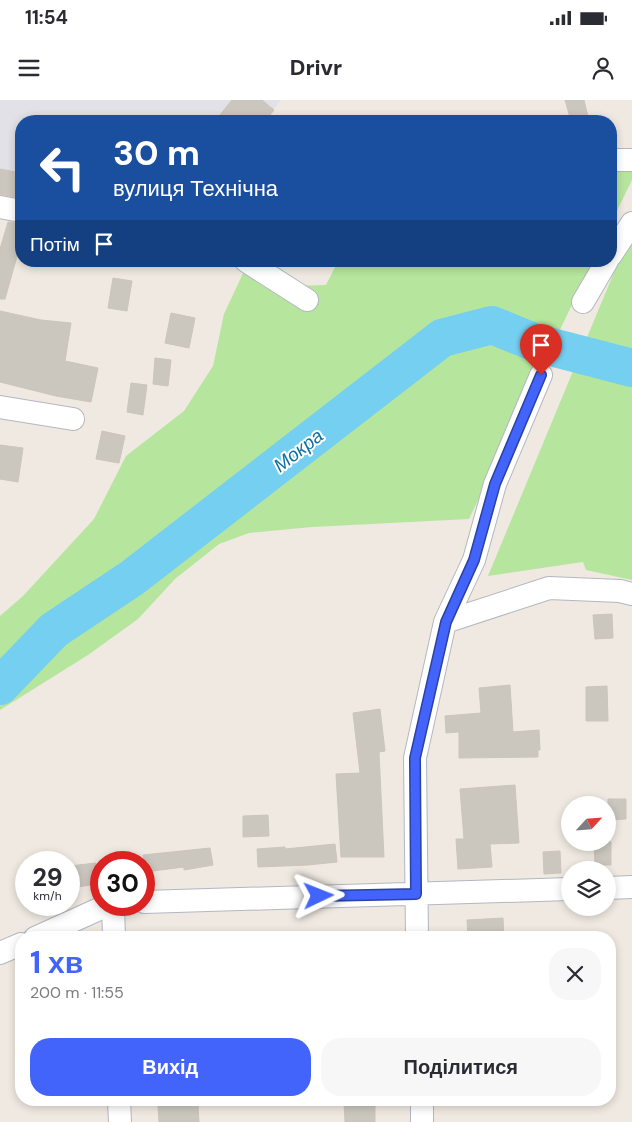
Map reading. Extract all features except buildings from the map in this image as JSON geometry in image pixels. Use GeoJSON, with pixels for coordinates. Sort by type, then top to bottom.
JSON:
{"type":"FeatureCollection","features":[{"type":"Feature","properties":{"kind":"street"},"geometry":{"type":"LineString","coordinates":[[617,160],[632,160]]}},
{"type":"Feature","properties":{"kind":"street"},"geometry":{"type":"LineString","coordinates":[[0,207],[15,210]]}},
{"type":"Feature","properties":{"kind":"street"},"geometry":{"type":"LineString","coordinates":[[617,246],[632,223]]}},
{"type":"Feature","properties":{"kind":"street"},"geometry":{"type":"LineString","coordinates":[[255,267],[307,300]]}},
{"type":"Feature","properties":{"kind":"street"},"geometry":{"type":"LineString","coordinates":[[583,302],[604,267]]}},
{"type":"Feature","properties":{"kind":"street"},"geometry":{"type":"LineString","coordinates":[[417,931],[415,758],[446,622],[474,560],[495,484],[541,375]]}},
{"type":"Feature","properties":{"kind":"street"},"geometry":{"type":"LineString","coordinates":[[0,407],[73,419]]}},
{"type":"Feature","properties":{"kind":"street"},"geometry":{"type":"LineString","coordinates":[[446,622],[549,588],[620,591],[632,594]]}},
{"type":"Feature","properties":{"kind":"street"},"geometry":{"type":"LineString","coordinates":[[616,888],[632,888]]}},
{"type":"Feature","properties":{"kind":"street"},"geometry":{"type":"LineString","coordinates":[[155,902],[561,889]]}},
{"type":"Feature","properties":{"kind":"street"},"geometry":{"type":"LineString","coordinates":[[50,931],[90,913]]}},
{"type":"Feature","properties":{"kind":"street"},"geometry":{"type":"LineString","coordinates":[[113,916],[114,931]]}},
{"type":"Feature","properties":{"kind":"street"},"geometry":{"type":"LineString","coordinates":[[0,953],[15,947]]}},
{"type":"Feature","properties":{"kind":"street"},"geometry":{"type":"LineString","coordinates":[[119,1106],[120,1122]]}},
{"type":"Feature","properties":{"kind":"street"},"geometry":{"type":"LineString","coordinates":[[422,1106],[422,1122]]}},
{"type":"Feature","properties":{"kind":"shaded area"},"geometry":{"type":"Polygon","coordinates":[[[0,100],[281,100],[270,115],[15,115],[15,204],[0,201],[0,100]]]}},
{"type":"Feature","properties":{"kind":"green space"},"geometry":{"type":"Polygon","coordinates":[[[632,164],[632,180],[617,211],[617,165],[632,164]]]}},
{"type":"Feature","properties":{"kind":"green space"},"geometry":{"type":"Polygon","coordinates":[[[632,229],[632,580],[586,570],[583,562],[488,576],[617,267],[632,229]]]}},
{"type":"Feature","properties":{"kind":"green space"},"geometry":{"type":"Polygon","coordinates":[[[246,267],[296,286],[326,285],[335,267],[590,267],[469,519],[312,527],[249,533],[219,544],[175,579],[138,619],[88,655],[0,710],[0,616],[23,596],[94,519],[126,456],[184,411],[213,366],[224,314],[246,267]]]}},
{"type":"Feature","properties":{"kind":"waterway","name":"Мокра"},"geometry":{"type":"LineString","coordinates":[[0,686],[54,630],[132,578],[442,338],[492,325],[536,343],[632,368]]}},
{"type":"Feature","properties":{"kind":"route"},"geometry":{"type":"LineString","coordinates":[[319,896],[416,894],[415,758],[446,622],[474,560],[495,484],[541,375]]}}]}
